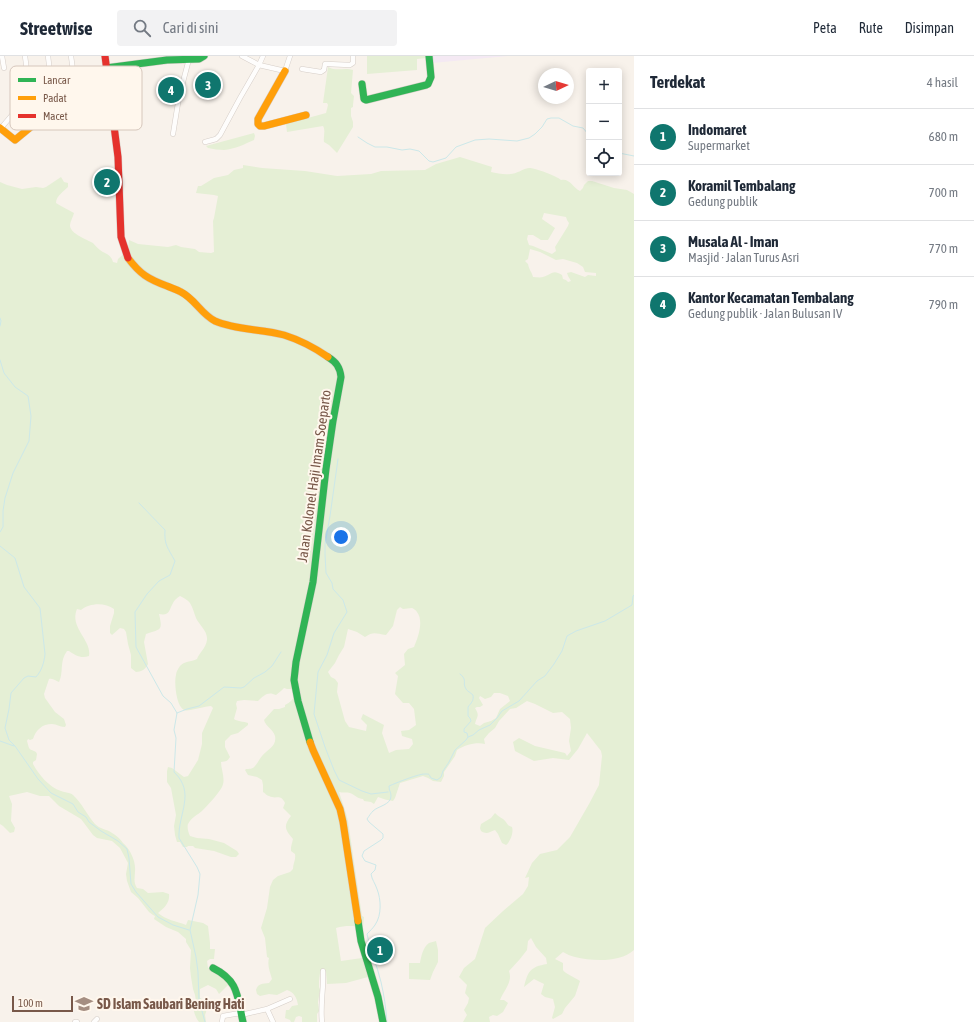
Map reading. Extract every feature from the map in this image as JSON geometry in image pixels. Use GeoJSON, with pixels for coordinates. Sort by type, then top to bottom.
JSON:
{"type":"FeatureCollection","features":[{"type":"Feature","properties":{"kind":"main road","name":"Jalan Kolonel Haji Imam Soeparto"},"geometry":{"type":"LineString","coordinates":[[105,56],[106,66]]}},
{"type":"Feature","properties":{"kind":"main road"},"geometry":{"type":"LineString","coordinates":[[362,84],[365,100],[426,85],[431,77],[429,56]]}},
{"type":"Feature","properties":{"kind":"main road"},"geometry":{"type":"LineString","coordinates":[[118,66],[167,58],[189,60],[202,57]]}},
{"type":"Feature","properties":{"kind":"main road"},"geometry":{"type":"LineString","coordinates":[[285,71],[258,119],[258,124],[260,126],[264,126],[306,115]]}},
{"type":"Feature","properties":{"kind":"main road"},"geometry":{"type":"LineString","coordinates":[[1,128],[15,140],[27,130]]}},
{"type":"Feature","properties":{"kind":"main road","name":"Jalan Kolonel Haji Imam Soeparto"},"geometry":{"type":"LineString","coordinates":[[114,130],[118,157],[121,237],[128,258],[136,269],[148,278],[168,287],[180,290],[192,299],[203,313],[215,321],[293,339],[332,359],[340,370],[341,377],[326,468],[313,582],[296,662],[294,680],[298,701],[313,750],[340,809],[361,941],[378,997],[383,1022]]}},
{"type":"Feature","properties":{"kind":"main road"},"geometry":{"type":"LineString","coordinates":[[213,968],[228,977],[234,988],[241,1017]]}},
{"type":"Feature","properties":{"kind":"street"},"geometry":{"type":"LineString","coordinates":[[2,56],[4,68]]}},
{"type":"Feature","properties":{"kind":"street"},"geometry":{"type":"LineString","coordinates":[[25,56],[26,66]]}},
{"type":"Feature","properties":{"kind":"street"},"geometry":{"type":"LineString","coordinates":[[48,56],[49,66]]}},
{"type":"Feature","properties":{"kind":"street"},"geometry":{"type":"LineString","coordinates":[[71,56],[72,66]]}},
{"type":"Feature","properties":{"kind":"street"},"geometry":{"type":"LineString","coordinates":[[242,56],[259,65],[285,71],[290,56]]}},
{"type":"Feature","properties":{"kind":"street"},"geometry":{"type":"LineString","coordinates":[[205,142],[216,139],[220,135],[263,56]]}},
{"type":"Feature","properties":{"kind":"street"},"geometry":{"type":"LineString","coordinates":[[302,70],[321,72],[324,70],[325,64],[350,65],[353,63],[352,56]]}},
{"type":"Feature","properties":{"kind":"street"},"geometry":{"type":"LineString","coordinates":[[173,134],[179,98],[189,60]]}},
{"type":"Feature","properties":{"kind":"street"},"geometry":{"type":"LineString","coordinates":[[1,128],[10,117]]}},
{"type":"Feature","properties":{"kind":"street"},"geometry":{"type":"LineString","coordinates":[[322,1022],[321,1007],[323,971]]}},
{"type":"Feature","properties":{"kind":"street"},"geometry":{"type":"LineString","coordinates":[[222,1022],[223,1016],[241,1017],[267,1009],[290,999]]}},
{"type":"Feature","properties":{"kind":"street"},"geometry":{"type":"LineString","coordinates":[[267,1009],[273,1022]]}},
{"type":"Feature","properties":{"kind":"shaded area"},"geometry":{"type":"Polygon","coordinates":[[[432,56],[508,56],[432,63],[432,56]]]}},
{"type":"Feature","properties":{"kind":"green space"},"geometry":{"type":"Polygon","coordinates":[[[367,56],[426,56],[426,58],[417,59],[417,70],[367,74],[367,56]]]}},
{"type":"Feature","properties":{"kind":"green space"},"geometry":{"type":"Polygon","coordinates":[[[328,67],[353,70],[351,93],[354,96],[351,116],[353,127],[337,153],[324,142],[323,126],[287,132],[286,124],[326,113],[328,105],[327,103],[323,103],[328,67]]]}},
{"type":"Feature","properties":{"kind":"green space"},"geometry":{"type":"Polygon","coordinates":[[[254,133],[254,140],[232,149],[218,150],[208,148],[206,146],[254,133]]]}},
{"type":"Feature","properties":{"kind":"green space"},"geometry":{"type":"Polygon","coordinates":[[[460,157],[492,167],[491,172],[500,174],[513,174],[529,168],[536,169],[551,174],[561,180],[567,180],[580,191],[588,181],[592,181],[614,188],[627,190],[634,194],[634,950],[621,957],[606,960],[582,958],[563,952],[555,959],[563,963],[564,971],[580,981],[575,996],[562,1014],[553,1019],[555,1007],[553,999],[545,997],[541,994],[544,984],[534,979],[524,987],[527,977],[533,968],[547,964],[546,958],[536,947],[531,938],[528,941],[527,950],[509,971],[510,979],[500,1000],[504,1000],[508,1003],[503,1012],[497,1016],[493,1015],[489,1017],[490,1022],[463,1022],[467,1015],[464,1010],[469,998],[465,993],[467,985],[459,977],[464,968],[475,959],[485,928],[523,894],[528,886],[529,877],[525,878],[532,863],[540,854],[557,850],[570,837],[599,785],[602,756],[601,751],[587,733],[578,749],[569,760],[553,758],[534,761],[515,751],[513,742],[519,738],[535,746],[565,753],[567,756],[571,751],[569,741],[571,728],[570,719],[562,712],[553,713],[527,701],[516,708],[510,709],[484,739],[485,744],[471,744],[457,750],[455,756],[444,772],[441,782],[433,781],[423,776],[400,783],[393,801],[378,797],[374,804],[364,801],[363,799],[350,793],[339,792],[348,821],[362,916],[364,917],[363,927],[346,926],[336,928],[341,961],[362,958],[368,977],[346,983],[327,984],[326,972],[322,970],[319,981],[319,1011],[317,1014],[317,1022],[302,1022],[302,1017],[299,1016],[296,1017],[294,1022],[291,1022],[285,1018],[286,1010],[289,1010],[292,1006],[298,1005],[293,994],[287,990],[277,995],[269,994],[260,996],[257,994],[256,990],[259,985],[269,983],[272,979],[268,961],[269,958],[267,957],[265,938],[261,928],[267,908],[270,887],[273,880],[293,869],[295,854],[291,851],[291,847],[293,839],[286,828],[291,816],[283,808],[285,803],[282,798],[272,797],[263,792],[262,780],[248,775],[245,770],[254,767],[275,742],[273,732],[264,720],[274,709],[285,707],[285,705],[292,700],[294,694],[292,689],[284,688],[276,695],[271,693],[266,694],[258,701],[237,701],[234,719],[248,723],[248,725],[238,733],[231,735],[225,741],[225,747],[230,757],[227,761],[221,762],[223,778],[222,787],[207,806],[192,818],[188,824],[190,836],[224,843],[237,851],[239,854],[236,857],[231,857],[214,851],[195,848],[193,846],[183,847],[180,842],[177,842],[175,835],[174,826],[176,815],[171,788],[167,782],[167,771],[168,767],[172,768],[184,777],[188,776],[198,760],[202,744],[202,733],[213,708],[211,706],[184,710],[181,708],[177,699],[175,678],[182,664],[197,659],[207,640],[205,631],[197,621],[190,603],[180,596],[174,601],[167,613],[159,614],[161,624],[160,628],[146,634],[144,642],[148,664],[143,670],[136,672],[131,668],[131,655],[124,629],[120,628],[112,635],[110,633],[114,609],[106,605],[97,604],[88,606],[81,610],[77,609],[75,616],[76,622],[89,650],[89,656],[81,657],[67,651],[63,659],[59,682],[49,679],[44,694],[45,698],[55,712],[64,719],[66,725],[65,727],[54,724],[42,726],[33,739],[28,739],[27,741],[29,748],[37,754],[36,760],[33,764],[48,784],[63,792],[73,795],[95,824],[115,835],[126,846],[133,859],[137,888],[143,889],[148,893],[163,892],[169,894],[168,903],[158,913],[168,919],[186,925],[188,920],[203,923],[208,926],[210,949],[215,949],[214,959],[207,961],[208,968],[231,982],[219,994],[216,989],[208,985],[200,989],[200,998],[204,1000],[208,1006],[205,1015],[206,1022],[199,1022],[195,1016],[193,1006],[196,1001],[190,968],[191,950],[186,942],[186,939],[178,932],[166,927],[154,919],[155,916],[149,912],[131,892],[126,874],[128,863],[120,848],[112,841],[97,838],[81,819],[59,806],[49,796],[40,796],[27,792],[9,796],[12,804],[11,821],[15,828],[14,832],[10,833],[0,824],[0,182],[22,189],[36,187],[43,188],[61,177],[64,182],[68,183],[68,187],[56,200],[56,203],[74,213],[70,224],[71,229],[76,234],[93,243],[109,256],[113,262],[117,263],[118,259],[128,250],[129,240],[138,244],[168,247],[176,245],[195,249],[199,252],[214,252],[213,221],[218,196],[196,193],[198,186],[201,186],[214,178],[228,175],[234,170],[243,168],[243,165],[305,171],[337,176],[371,174],[381,171],[425,170],[436,164],[460,157]],[[544,213],[542,219],[555,228],[548,240],[541,240],[533,235],[528,235],[527,239],[529,245],[552,254],[556,251],[555,247],[569,223],[566,217],[544,213]],[[530,249],[528,259],[525,261],[528,264],[533,277],[542,277],[556,272],[562,275],[563,279],[568,282],[571,281],[567,273],[571,272],[585,277],[588,275],[596,276],[596,273],[585,272],[583,267],[577,263],[563,259],[556,260],[530,249]],[[400,607],[397,610],[393,626],[386,635],[373,633],[365,637],[348,629],[344,647],[328,672],[338,683],[337,692],[345,721],[349,727],[366,731],[367,725],[361,719],[363,714],[384,725],[382,733],[389,753],[396,750],[409,749],[413,744],[412,739],[402,736],[401,731],[409,730],[416,725],[414,709],[409,703],[403,703],[395,694],[398,676],[395,673],[405,665],[404,654],[408,649],[414,647],[419,634],[420,620],[417,611],[412,608],[403,609],[400,607]],[[494,693],[491,697],[485,699],[480,696],[479,698],[483,705],[475,708],[478,714],[475,724],[480,726],[496,718],[500,709],[510,701],[508,696],[500,693],[494,693]]]}},
{"type":"Feature","properties":{"kind":"green space"},"geometry":{"type":"Polygon","coordinates":[[[495,813],[512,827],[511,837],[506,845],[502,843],[495,830],[486,833],[481,831],[481,824],[491,818],[495,813]]]}},
{"type":"Feature","properties":{"kind":"green space"},"geometry":{"type":"Polygon","coordinates":[[[436,941],[438,962],[430,980],[409,979],[409,963],[420,963],[425,947],[429,943],[436,941]]]}},
{"type":"Feature","properties":{"kind":"waterway"},"geometry":{"type":"LineString","coordinates":[[358,137],[375,147],[419,151],[429,161],[433,162],[446,158],[456,147],[475,140],[489,139],[517,141],[529,138],[542,127],[547,119],[551,118],[559,118],[573,126],[583,128],[586,132]]}},
{"type":"Feature","properties":{"kind":"waterway"},"geometry":{"type":"LineString","coordinates":[[622,154],[634,156]]}},
{"type":"Feature","properties":{"kind":"waterway"},"geometry":{"type":"LineString","coordinates":[[0,318],[0,326]]}},
{"type":"Feature","properties":{"kind":"waterway"},"geometry":{"type":"LineString","coordinates":[[0,360],[4,373],[15,387],[28,396],[31,416],[29,441],[13,473],[5,498],[3,527],[0,532]]}},
{"type":"Feature","properties":{"kind":"waterway"},"geometry":{"type":"LineString","coordinates":[[338,459],[325,544],[326,573],[332,583],[333,589],[343,600],[347,612],[334,633],[327,655],[318,672],[314,714],[325,747],[339,780],[371,794],[388,792]]}},
{"type":"Feature","properties":{"kind":"waterway"},"geometry":{"type":"LineString","coordinates":[[139,503],[165,530],[166,543],[175,561],[170,575],[159,581],[147,594],[135,612],[136,647],[163,696],[171,703],[177,713],[174,730],[176,738],[174,772],[184,788],[185,796],[179,829],[179,838],[200,874],[198,895],[190,930],[198,972],[199,1000],[205,1022]]}},
{"type":"Feature","properties":{"kind":"waterway"},"geometry":{"type":"LineString","coordinates":[[0,546],[15,558],[24,587],[40,608],[45,654],[40,672],[36,677],[28,676],[24,678],[11,693],[5,728],[9,740],[15,746],[38,779],[51,793],[73,804],[78,812],[86,817],[89,822],[118,841],[127,849],[131,884],[158,917],[173,925],[189,930]]}},
{"type":"Feature","properties":{"kind":"waterway"},"geometry":{"type":"LineString","coordinates":[[468,737],[490,725],[502,711],[519,701],[537,681],[545,676],[562,651],[567,636],[576,631],[605,621],[632,605],[634,595]]}},
{"type":"Feature","properties":{"kind":"waterway"},"geometry":{"type":"LineString","coordinates":[[177,713],[199,706],[224,687],[244,687],[272,666],[281,652]]}},
{"type":"Feature","properties":{"kind":"waterway"},"geometry":{"type":"LineString","coordinates":[[387,1022],[381,982],[367,934],[375,925],[380,912],[378,893],[371,874],[375,870],[376,865],[365,861],[362,856],[364,851],[383,838],[383,834],[367,819],[375,809],[389,801],[391,796],[389,786],[408,778],[423,774],[428,774],[431,778],[437,780],[441,777],[455,750],[468,737],[467,733],[464,732],[464,729],[471,721],[468,716],[468,707],[473,700],[473,695],[466,689],[464,685],[464,678],[460,674]]}},
{"type":"Feature","properties":{"kind":"waterway"},"geometry":{"type":"LineString","coordinates":[[0,741],[14,746]]}},
{"type":"Feature","properties":{"kind":"traffic: fast"},"geometry":{"type":"LineString","coordinates":[[121,66],[167,60],[199,59],[204,56]]}},
{"type":"Feature","properties":{"kind":"traffic: fast"},"geometry":{"type":"LineString","coordinates":[[362,84],[364,99],[366,100],[426,85],[431,77],[429,56]]}},
{"type":"Feature","properties":{"kind":"traffic: fast"},"geometry":{"type":"LineString","coordinates":[[310,742],[298,701],[294,680],[296,662],[313,582],[326,469],[341,377],[340,370],[337,365],[328,357]]}},
{"type":"Feature","properties":{"kind":"traffic: fast"},"geometry":{"type":"LineString","coordinates":[[358,921],[361,941],[378,997],[383,1022]]}},
{"type":"Feature","properties":{"kind":"traffic: fast"},"geometry":{"type":"LineString","coordinates":[[213,968],[228,978],[236,990],[243,1022]]}},
{"type":"Feature","properties":{"kind":"traffic: slow"},"geometry":{"type":"LineString","coordinates":[[285,71],[258,119],[258,124],[260,126],[264,126],[306,115]]}},
{"type":"Feature","properties":{"kind":"traffic: slow"},"geometry":{"type":"LineString","coordinates":[[0,128],[15,140],[27,130]]}},
{"type":"Feature","properties":{"kind":"traffic: slow"},"geometry":{"type":"LineString","coordinates":[[128,258],[136,268],[145,275],[186,295],[215,321],[240,328],[284,335],[307,344],[328,357]]}},
{"type":"Feature","properties":{"kind":"traffic: slow"},"geometry":{"type":"LineString","coordinates":[[310,742],[340,809],[358,921]]}},
{"type":"Feature","properties":{"kind":"traffic: jam"},"geometry":{"type":"LineString","coordinates":[[105,56],[106,66]]}},
{"type":"Feature","properties":{"kind":"traffic: jam"},"geometry":{"type":"LineString","coordinates":[[115,130],[118,157],[121,237],[128,258]]}},
{"type":"Feature","properties":{"kind":"place","name":"Musala Al - Iman"},"geometry":{"type":"Point","coordinates":[208,85]}},
{"type":"Feature","properties":{"kind":"place","name":"Kantor Kecamatan Tembalang"},"geometry":{"type":"Point","coordinates":[171,90]}},
{"type":"Feature","properties":{"kind":"place","name":"Koramil Tembalang"},"geometry":{"type":"Point","coordinates":[107,182]}},
{"type":"Feature","properties":{"kind":"place","name":"Indomaret"},"geometry":{"type":"Point","coordinates":[380,950]}},
{"type":"Feature","properties":{"kind":"place","name":"SD Islam Saubari Bening Hati"},"geometry":{"type":"Point","coordinates":[84,1004]}}]}
